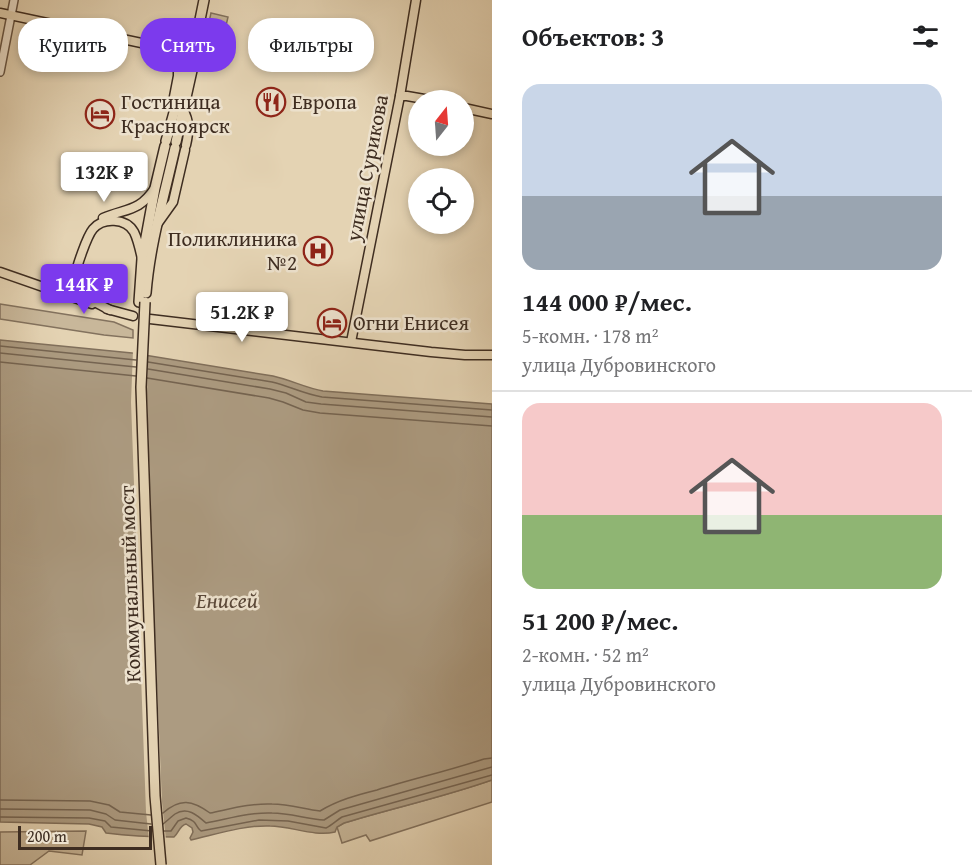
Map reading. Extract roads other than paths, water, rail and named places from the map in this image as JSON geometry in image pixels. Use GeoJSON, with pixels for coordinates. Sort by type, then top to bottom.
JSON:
{"type":"FeatureCollection","features":[{"type":"Feature","properties":{"kind":"highway"},"geometry":{"type":"LineString","coordinates":[[200,18],[204,0]]}},
{"type":"Feature","properties":{"kind":"highway"},"geometry":{"type":"LineString","coordinates":[[142,302],[142,259],[155,188],[185,72]]}},
{"type":"Feature","properties":{"kind":"highway"},"geometry":{"type":"LineString","coordinates":[[142,302],[156,226],[181,146],[183,110],[192,72]]}},
{"type":"Feature","properties":{"kind":"highway","name":"Коммунальный мост"},"geometry":{"type":"LineString","coordinates":[[142,302],[141,387],[155,796],[161,865]]}},
{"type":"Feature","properties":{"kind":"highway","name":"Коммунальный мост"},"geometry":{"type":"LineString","coordinates":[[142,302],[137,393],[151,802],[157,865]]}},
{"type":"Feature","properties":{"kind":"main road","name":"улица Сурикова"},"geometry":{"type":"LineString","coordinates":[[351,342],[400,96],[416,0]]}},
{"type":"Feature","properties":{"kind":"main road"},"geometry":{"type":"LineString","coordinates":[[0,13],[140,42]]}},
{"type":"Feature","properties":{"kind":"main road"},"geometry":{"type":"LineString","coordinates":[[170,126],[178,72]]}},
{"type":"Feature","properties":{"kind":"main road"},"geometry":{"type":"LineString","coordinates":[[400,96],[408,96]]}},
{"type":"Feature","properties":{"kind":"main road"},"geometry":{"type":"LineString","coordinates":[[474,110],[492,114]]}},
{"type":"Feature","properties":{"kind":"main road"},"geometry":{"type":"LineString","coordinates":[[65,295],[87,228],[99,219],[136,208],[148,198],[155,188]]}},
{"type":"Feature","properties":{"kind":"main road"},"geometry":{"type":"LineString","coordinates":[[110,310],[78,291],[75,285],[78,268],[92,230],[96,225],[110,220],[124,224],[134,232],[142,259]]}},
{"type":"Feature","properties":{"kind":"main road"},"geometry":{"type":"LineString","coordinates":[[0,272],[133,316]]}},
{"type":"Feature","properties":{"kind":"main road"},"geometry":{"type":"LineString","coordinates":[[150,319],[457,355],[492,355]]}},
{"type":"Feature","properties":{"kind":"street"},"geometry":{"type":"LineString","coordinates":[[0,72],[15,0]]}},
{"type":"Feature","properties":{"kind":"water","name":"Енисей"},"geometry":{"type":"Polygon","coordinates":[[[0,340],[132,353],[273,376],[323,391],[492,404],[492,780],[344,823],[337,827],[335,832],[327,833],[278,826],[260,826],[230,830],[191,840],[192,828],[186,824],[174,837],[165,837],[106,833],[102,827],[89,824],[0,822],[0,340]]]}},
{"type":"Feature","properties":{"kind":"place","name":"Европа"},"geometry":{"type":"Point","coordinates":[271,102]}},
{"type":"Feature","properties":{"kind":"place","name":"Гостиница Красноярск"},"geometry":{"type":"Point","coordinates":[100,114]}},
{"type":"Feature","properties":{"kind":"place","name":"Поликлиника №2"},"geometry":{"type":"Point","coordinates":[318,251]}},
{"type":"Feature","properties":{"kind":"place","name":"Огни Енисея"},"geometry":{"type":"Point","coordinates":[332,323]}}]}
